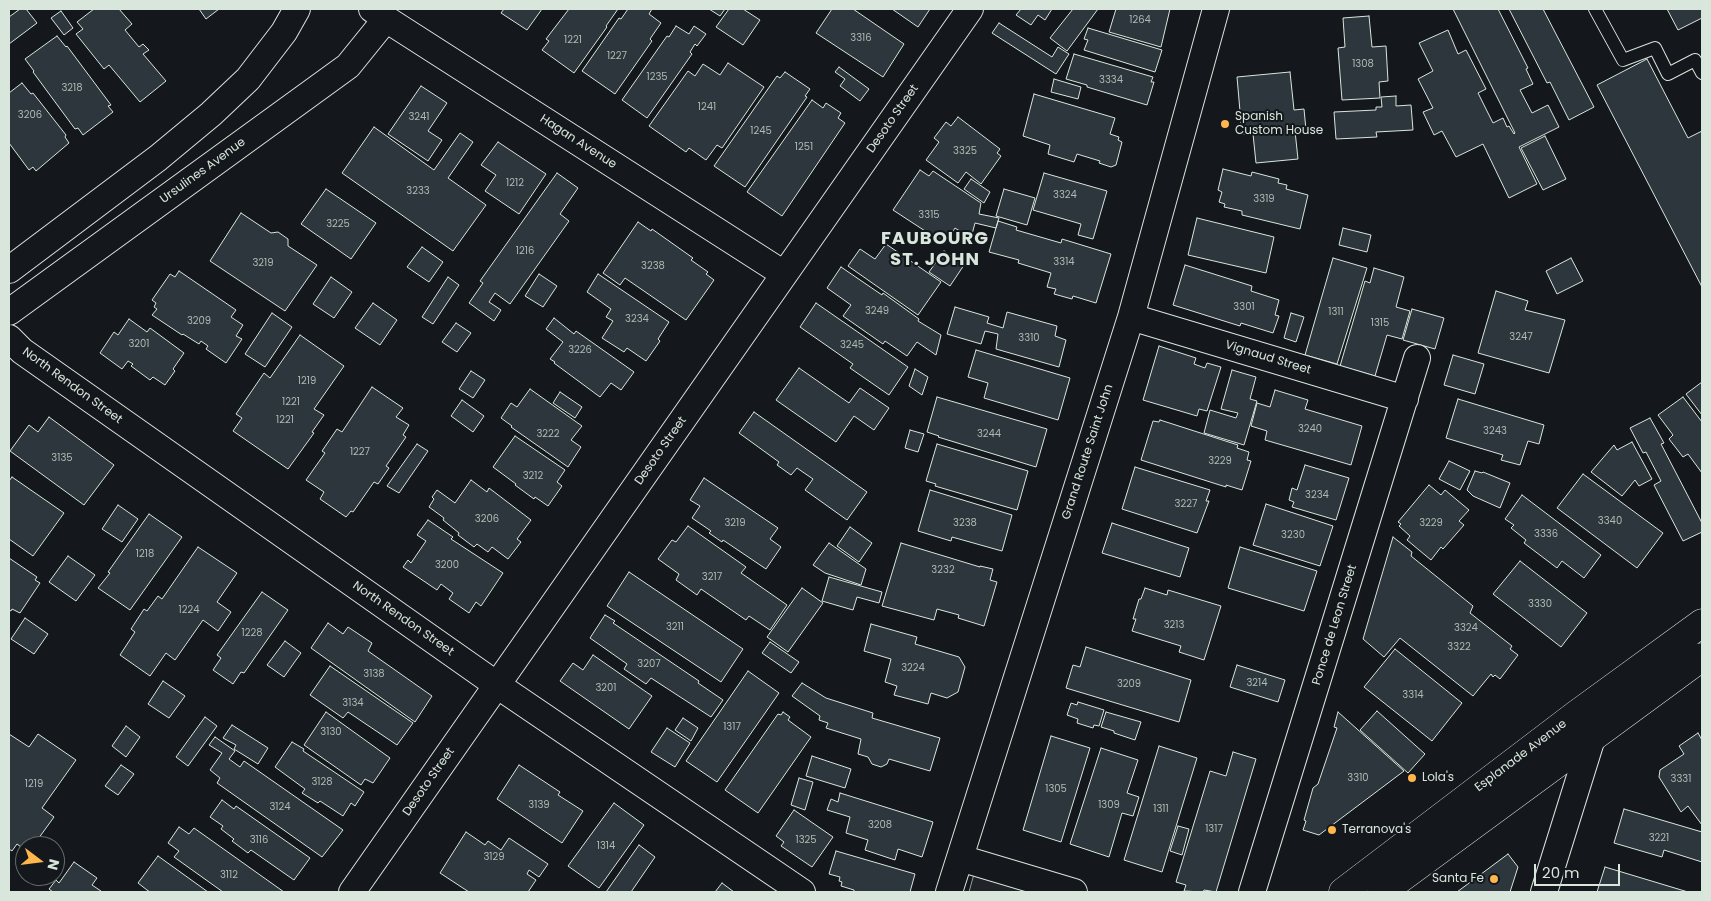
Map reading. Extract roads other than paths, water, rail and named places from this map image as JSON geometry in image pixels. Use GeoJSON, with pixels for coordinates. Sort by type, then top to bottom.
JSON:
{"type":"FeatureCollection","features":[{"type":"Feature","properties":{"kind":"street"},"geometry":{"type":"LineString","coordinates":[[9,270],[158,158],[211,114],[248,79],[284,32],[297,9]]}},
{"type":"Feature","properties":{"kind":"street","name":"Desoto Street"},"geometry":{"type":"LineString","coordinates":[[352,892],[970,9]]}},
{"type":"Feature","properties":{"kind":"street","name":"Grand Route Saint John"},"geometry":{"type":"LineString","coordinates":[[949,892],[1131,317],[1216,9]]}},
{"type":"Feature","properties":{"kind":"street","name":"Hagan Avenue"},"geometry":{"type":"LineString","coordinates":[[379,14],[784,274]]}},
{"type":"Feature","properties":{"kind":"street","name":"Ursulines Avenue"},"geometry":{"type":"LineString","coordinates":[[9,312],[348,66],[379,14]]}},
{"type":"Feature","properties":{"kind":"street","name":"Vignaud Street"},"geometry":{"type":"LineString","coordinates":[[1131,317],[1405,399]]}},
{"type":"Feature","properties":{"kind":"street","name":"North Rendon Street"},"geometry":{"type":"LineString","coordinates":[[13,353],[802,892]]}},
{"type":"Feature","properties":{"kind":"street","name":"Ponce de Leon Street"},"geometry":{"type":"LineString","coordinates":[[1252,892],[1417,358]]}},
{"type":"Feature","properties":{"kind":"street","name":"Esplanade Avenue"},"geometry":{"type":"LineString","coordinates":[[1342,892],[1702,622]]}},
{"type":"Feature","properties":{"kind":"street"},"geometry":{"type":"LineString","coordinates":[[1382,892],[1702,657]]}},
{"type":"Feature","properties":{"kind":"street"},"geometry":{"type":"LineString","coordinates":[[1544,892],[1592,738],[1577,714]]}},
{"type":"Feature","properties":{"kind":"street"},"geometry":{"type":"LineString","coordinates":[[960,858],[1074,892]]}},
{"type":"Feature","properties":{"kind":"lane"},"geometry":{"type":"LineString","coordinates":[[1595,9],[1623,60],[1655,48],[1668,74],[1695,60],[1702,73]]}},
{"type":"Feature","properties":{"kind":"place","name":"Spanish Custom House"},"geometry":{"type":"Point","coordinates":[1225,124]}},
{"type":"Feature","properties":{"kind":"place","name":"Lola's"},"geometry":{"type":"Point","coordinates":[1412,778]}},
{"type":"Feature","properties":{"kind":"place","name":"Terranova's"},"geometry":{"type":"Point","coordinates":[1332,830]}},
{"type":"Feature","properties":{"kind":"place","name":"Santa Fe"},"geometry":{"type":"Point","coordinates":[1494,879]}},
{"type":"Feature","properties":{"kind":"district","name":"FAUBOURG ST. JOHN"},"geometry":{"type":"Point","coordinates":[935,249]}}]}
